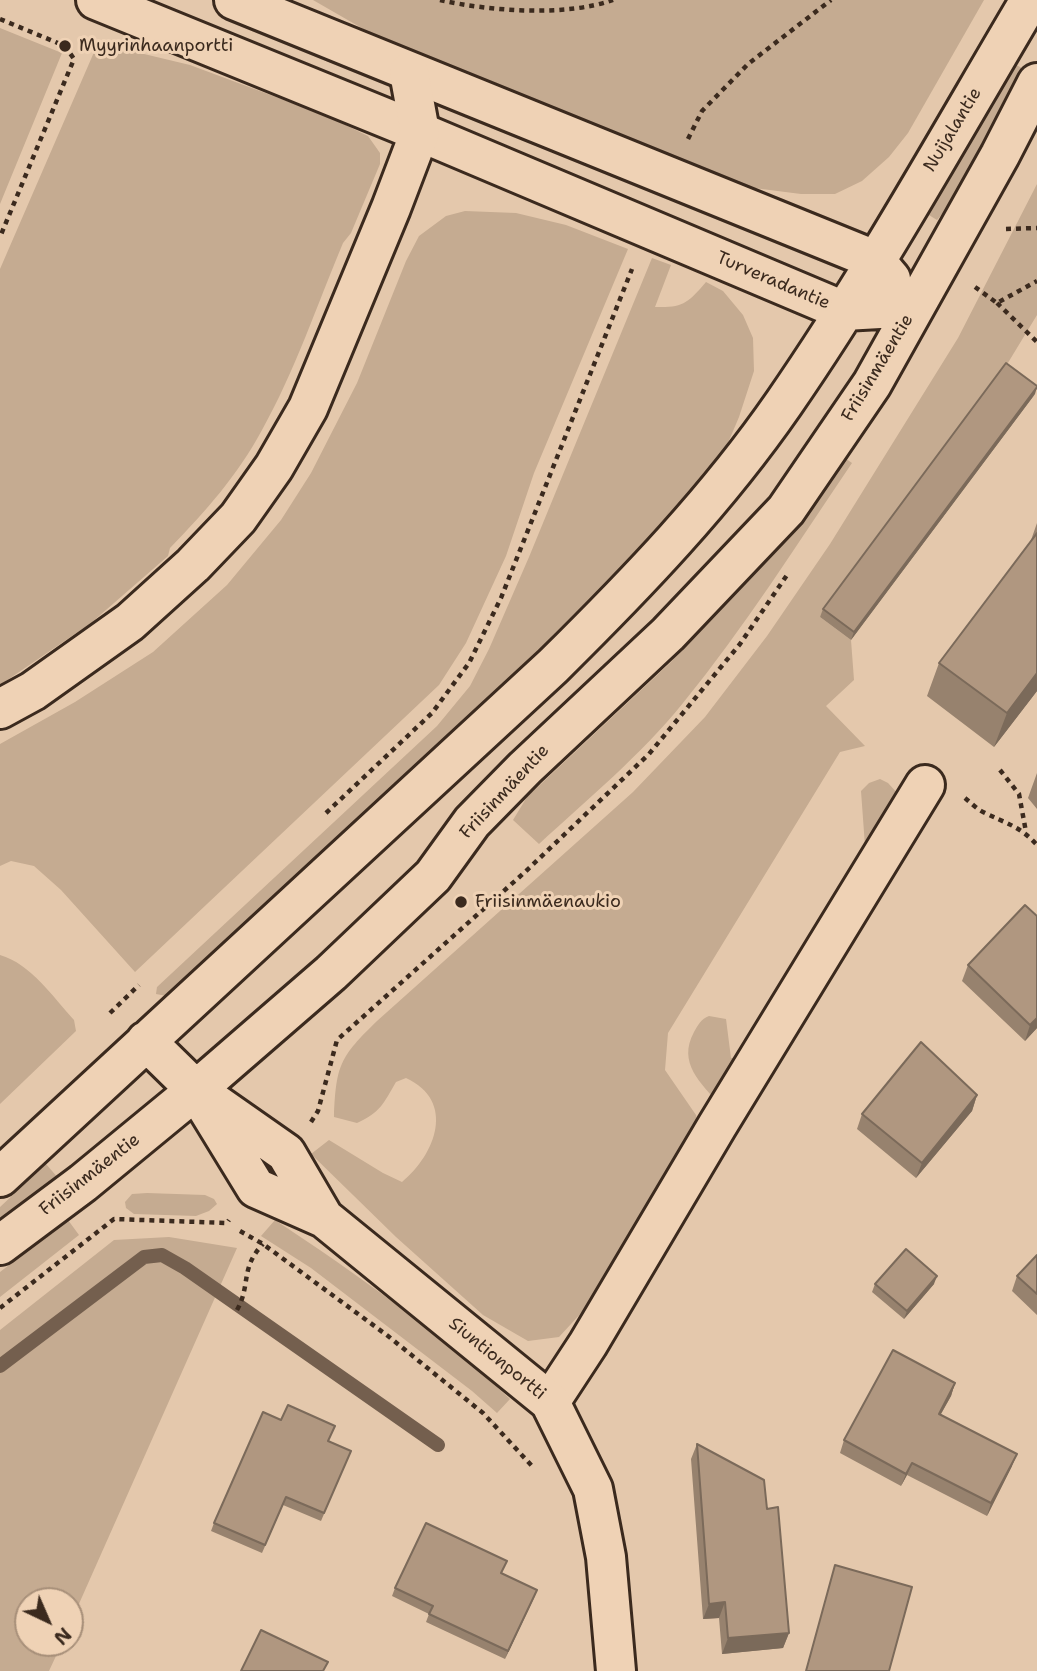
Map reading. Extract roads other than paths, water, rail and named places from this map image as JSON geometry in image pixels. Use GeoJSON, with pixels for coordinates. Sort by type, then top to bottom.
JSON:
{"type":"FeatureCollection","features":[{"type":"Feature","properties":{"kind":"main road","name":"Turveradantie"},"geometry":{"type":"LineString","coordinates":[[96,0],[420,132],[844,310],[915,307]]}},
{"type":"Feature","properties":{"kind":"main road"},"geometry":{"type":"LineString","coordinates":[[234,0],[875,261],[915,307],[1037,83]]}},
{"type":"Feature","properties":{"kind":"main road","name":"Nuijalantie"},"geometry":{"type":"LineString","coordinates":[[875,261],[1030,0]]}},
{"type":"Feature","properties":{"kind":"main road"},"geometry":{"type":"LineString","coordinates":[[0,709],[33,691],[130,622],[194,565],[238,518],[274,467],[308,408],[420,132],[409,72]]}},
{"type":"Feature","properties":{"kind":"main road"},"geometry":{"type":"LineString","coordinates":[[0,1177],[553,666],[640,579],[712,498],[783,404],[875,261]]}},
{"type":"Feature","properties":{"kind":"main road","name":"Friisinmäentie"},"geometry":{"type":"LineString","coordinates":[[0,1245],[83,1183],[196,1090],[331,973],[433,876],[472,822],[525,768],[668,634],[786,510],[872,384],[915,307]]}},
{"type":"Feature","properties":{"kind":"main road"},"geometry":{"type":"LineString","coordinates":[[550,1402],[943,787]]}},
{"type":"Feature","properties":{"kind":"main road","name":"Siuntionportti"},"geometry":{"type":"LineString","coordinates":[[146,1041],[196,1090],[256,1188],[324,1219],[550,1402],[593,1489],[606,1557],[616,1671]]}},
{"type":"Feature","properties":{"kind":"waterway"},"geometry":{"type":"LineString","coordinates":[[0,1366],[144,1257],[162,1255],[185,1268],[438,1445]]}},
{"type":"Feature","properties":{"kind":"place","name":"Myyrinhaanportti"},"geometry":{"type":"Point","coordinates":[65,46]}},
{"type":"Feature","properties":{"kind":"place","name":"Friisinmäenaukio"},"geometry":{"type":"Point","coordinates":[461,902]}}]}
